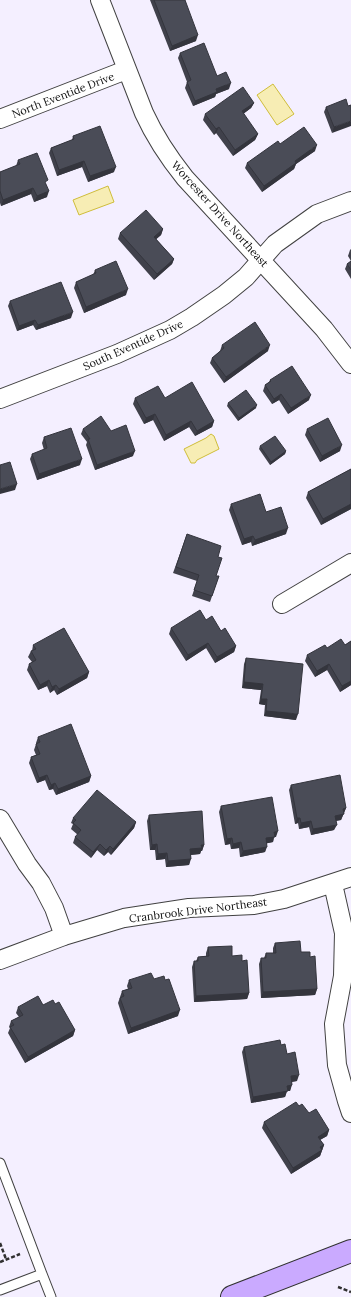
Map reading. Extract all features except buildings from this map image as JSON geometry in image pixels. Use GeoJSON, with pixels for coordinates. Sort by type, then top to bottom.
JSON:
{"type":"FeatureCollection","features":[{"type":"Feature","properties":{"kind":"main road"},"geometry":{"type":"LineString","coordinates":[[232,1297],[351,1251]]}},
{"type":"Feature","properties":{"kind":"street","name":"Worcester Drive Northeast"},"geometry":{"type":"LineString","coordinates":[[100,0],[126,70],[150,127],[169,157],[185,178],[324,329],[351,364]]}},
{"type":"Feature","properties":{"kind":"street","name":"North Eventide Drive"},"geometry":{"type":"LineString","coordinates":[[0,119],[126,70]]}},
{"type":"Feature","properties":{"kind":"street","name":"South Eventide Drive"},"geometry":{"type":"LineString","coordinates":[[0,399],[115,355],[170,330],[192,317],[246,278],[276,244],[317,214],[351,201]]}},
{"type":"Feature","properties":{"kind":"street"},"geometry":{"type":"LineString","coordinates":[[282,604],[351,563]]}},
{"type":"Feature","properties":{"kind":"street"},"geometry":{"type":"LineString","coordinates":[[0,819],[27,864],[41,882],[54,908],[64,936]]}},
{"type":"Feature","properties":{"kind":"street","name":"Cranbrook Drive Northeast"},"geometry":{"type":"LineString","coordinates":[[0,960],[64,936],[124,918],[189,908],[254,905],[284,899],[351,877]]}},
{"type":"Feature","properties":{"kind":"street"},"geometry":{"type":"LineString","coordinates":[[333,884],[344,933],[343,976],[334,1024],[337,1065],[351,1113]]}},
{"type":"Feature","properties":{"kind":"lane"},"geometry":{"type":"LineString","coordinates":[[0,1164],[51,1297]]}},
{"type":"Feature","properties":{"kind":"lane"},"geometry":{"type":"LineString","coordinates":[[0,1290],[42,1274]]}},
{"type":"Feature","properties":{"kind":"path"},"geometry":{"type":"LineString","coordinates":[[0,1243],[6,1259],[0,1262]]}},
{"type":"Feature","properties":{"kind":"path"},"geometry":{"type":"LineString","coordinates":[[338,1287],[351,1292]]}},
{"type":"Feature","properties":{"kind":"shaded area"},"geometry":{"type":"Polygon","coordinates":[[[273,84],[294,114],[277,125],[257,95],[273,84]]]}},
{"type":"Feature","properties":{"kind":"shaded area"},"geometry":{"type":"Polygon","coordinates":[[[108,186],[114,202],[79,215],[73,200],[108,186]]]}},
{"type":"Feature","properties":{"kind":"shaded area"},"geometry":{"type":"Polygon","coordinates":[[[211,434],[214,436],[219,449],[197,460],[195,463],[191,463],[184,449],[211,434]]]}}]}
